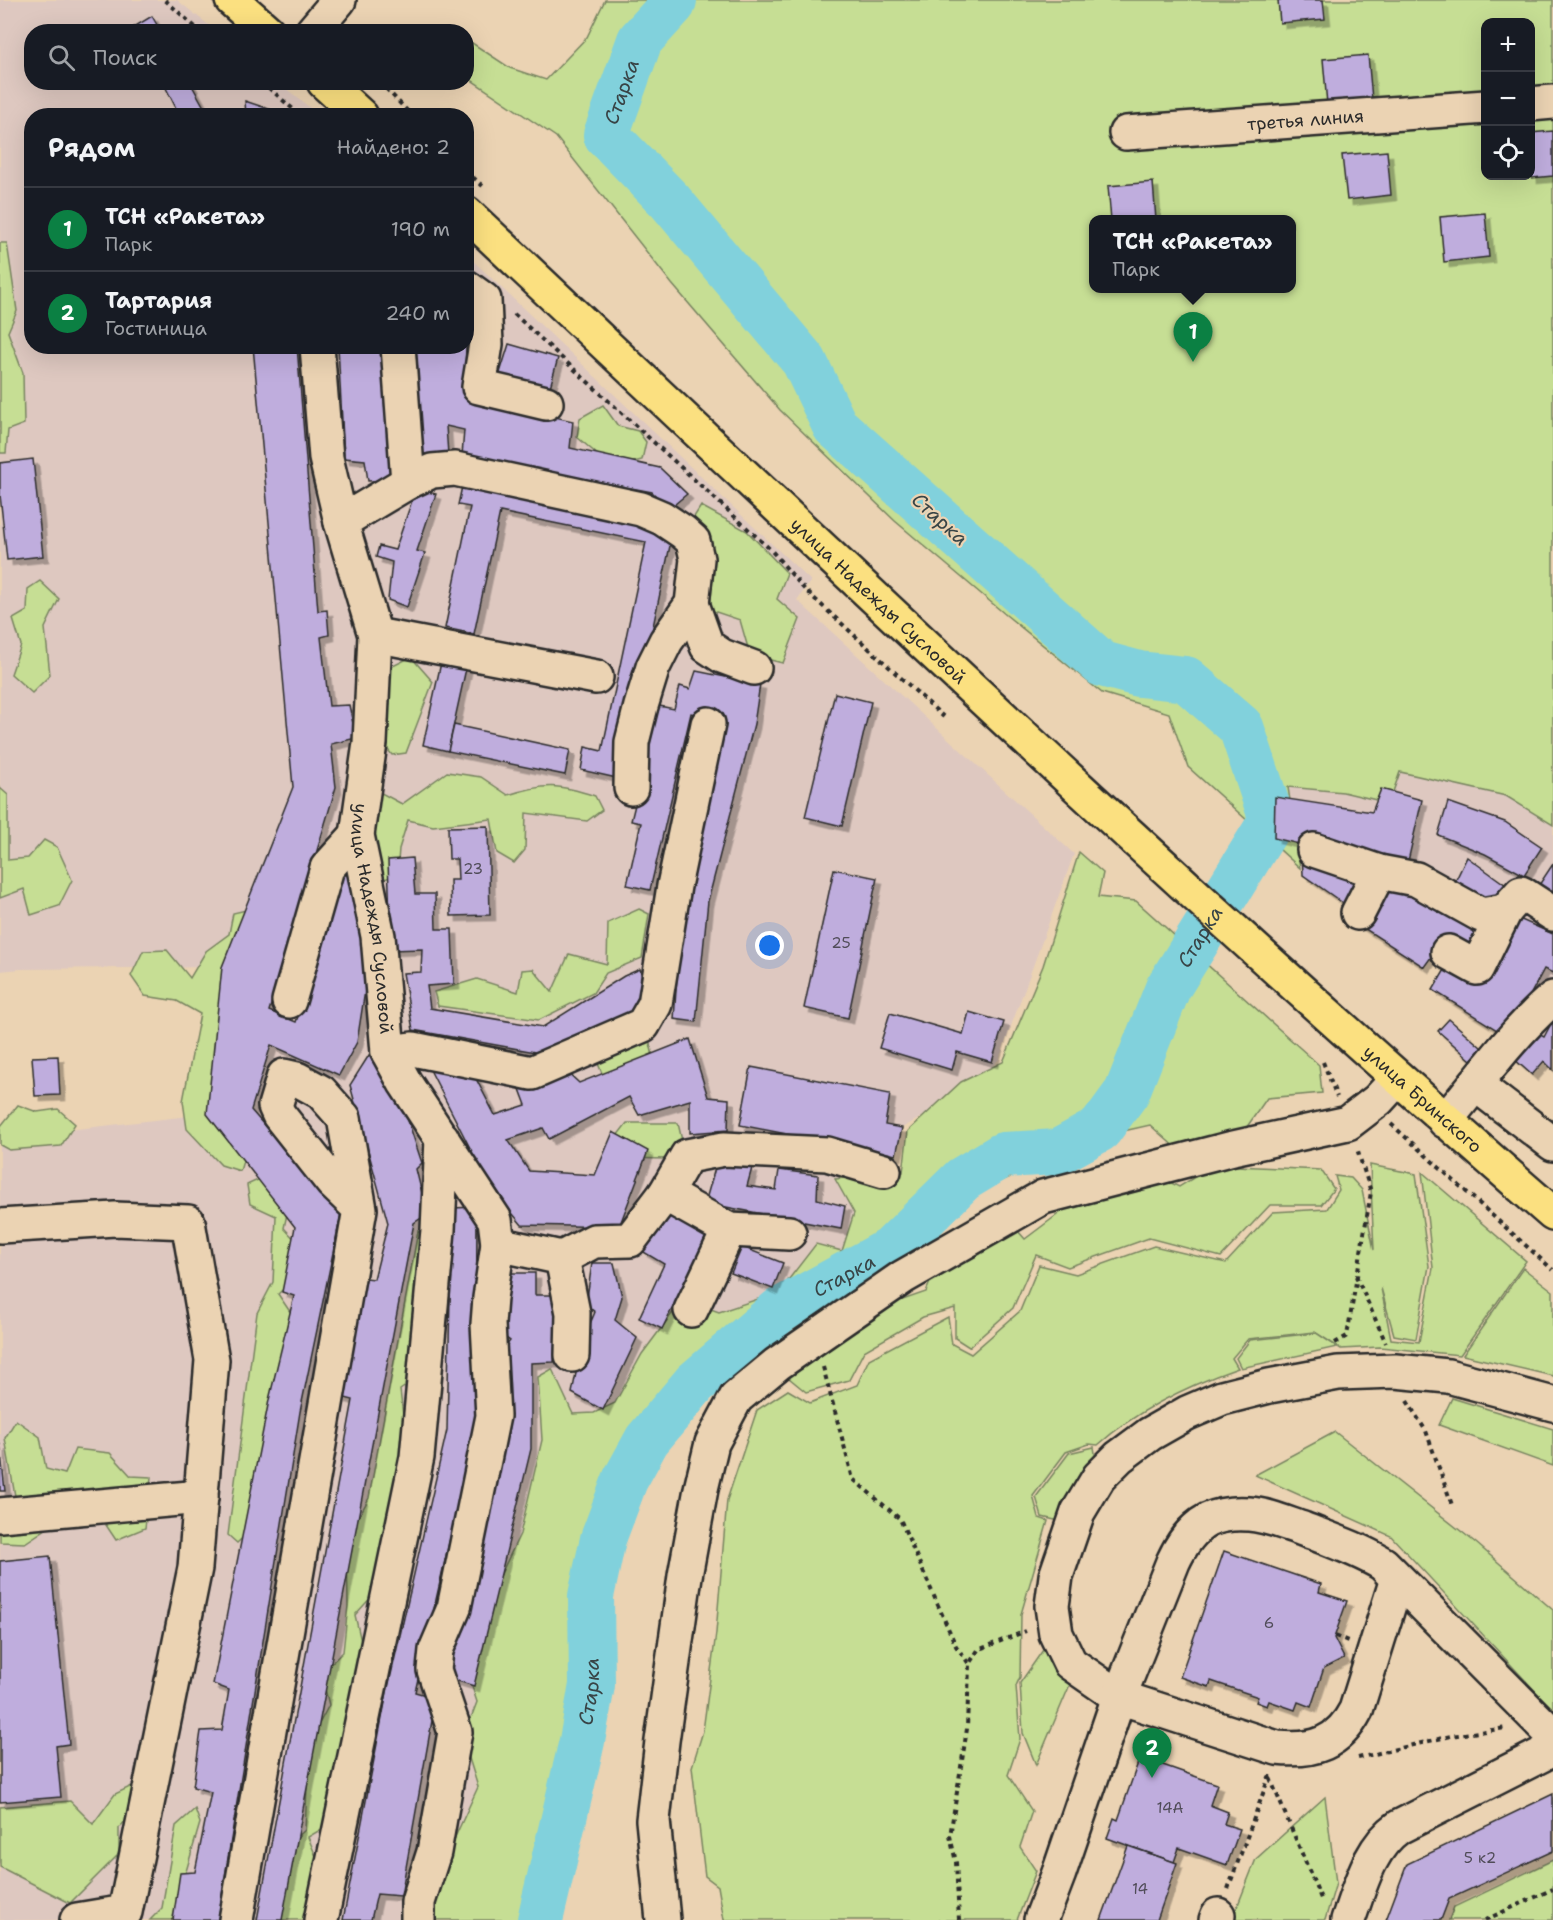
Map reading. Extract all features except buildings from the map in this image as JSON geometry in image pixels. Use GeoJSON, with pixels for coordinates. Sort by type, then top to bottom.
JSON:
{"type":"FeatureCollection","features":[{"type":"Feature","properties":{"kind":"main road"},"geometry":{"type":"LineString","coordinates":[[232,0],[259,24]]}},
{"type":"Feature","properties":{"kind":"main road"},"geometry":{"type":"LineString","coordinates":[[331,90],[347,108]]}},
{"type":"Feature","properties":{"kind":"main road","name":"улица Надежды Сусловой"},"geometry":{"type":"LineString","coordinates":[[474,221],[952,671],[1292,984]]}},
{"type":"Feature","properties":{"kind":"main road","name":"улица Бринского"},"geometry":{"type":"LineString","coordinates":[[1292,984],[1553,1214]]}},
{"type":"Feature","properties":{"kind":"street"},"geometry":{"type":"LineString","coordinates":[[319,24],[339,0]]}},
{"type":"Feature","properties":{"kind":"street"},"geometry":{"type":"LineString","coordinates":[[1535,104],[1553,102]]}},
{"type":"Feature","properties":{"kind":"street","name":"третья линия"},"geometry":{"type":"LineString","coordinates":[[1125,133],[1481,107]]}},
{"type":"Feature","properties":{"kind":"street"},"geometry":{"type":"LineString","coordinates":[[474,293],[484,300],[486,344],[479,387],[546,403]]}},
{"type":"Feature","properties":{"kind":"street","name":"улица Надежды Сусловой"},"geometry":{"type":"LineString","coordinates":[[318,354],[326,458],[341,522],[375,635],[370,743],[357,835],[378,936],[388,1052],[405,1083],[495,1220],[498,1244],[488,1324],[493,1416],[454,1608],[436,1650],[434,1670],[455,1732],[434,1852],[418,1902],[418,1920]]}},
{"type":"Feature","properties":{"kind":"street"},"geometry":{"type":"LineString","coordinates":[[399,354],[408,482]]}},
{"type":"Feature","properties":{"kind":"street"},"geometry":{"type":"LineString","coordinates":[[341,522],[408,482],[432,471],[455,469],[641,509],[662,518],[693,542],[698,559],[692,604],[707,646],[722,656],[754,668]]}},
{"type":"Feature","properties":{"kind":"street"},"geometry":{"type":"LineString","coordinates":[[631,788],[632,742],[653,667],[666,641],[692,604]]}},
{"type":"Feature","properties":{"kind":"street"},"geometry":{"type":"LineString","coordinates":[[375,635],[596,677]]}},
{"type":"Feature","properties":{"kind":"street"},"geometry":{"type":"LineString","coordinates":[[388,1052],[413,1049],[532,1073],[643,1025],[656,1004],[674,886],[708,724]]}},
{"type":"Feature","properties":{"kind":"street"},"geometry":{"type":"LineString","coordinates":[[289,1001],[327,868],[357,835]]}},
{"type":"Feature","properties":{"kind":"street"},"geometry":{"type":"LineString","coordinates":[[1314,850],[1379,872],[1416,879],[1481,915],[1505,911]]}},
{"type":"Feature","properties":{"kind":"street"},"geometry":{"type":"LineString","coordinates":[[1358,913],[1379,872]]}},
{"type":"Feature","properties":{"kind":"street"},"geometry":{"type":"LineString","coordinates":[[1448,952],[1478,968],[1505,911],[1521,893],[1553,914]]}},
{"type":"Feature","properties":{"kind":"street"},"geometry":{"type":"LineString","coordinates":[[1445,1121],[1540,1009],[1553,998]]}},
{"type":"Feature","properties":{"kind":"street"},"geometry":{"type":"LineString","coordinates":[[663,1920],[653,1820],[685,1576],[712,1443],[736,1398],[777,1364],[903,1278],[1043,1197],[1359,1114],[1378,1100],[1398,1078]]}},
{"type":"Feature","properties":{"kind":"street"},"geometry":{"type":"LineString","coordinates":[[1475,1084],[1553,1143]]}},
{"type":"Feature","properties":{"kind":"street"},"geometry":{"type":"LineString","coordinates":[[321,1920],[417,1457],[438,1230],[442,1138]]}},
{"type":"Feature","properties":{"kind":"street"},"geometry":{"type":"LineString","coordinates":[[498,1244],[561,1258],[594,1241],[630,1240],[665,1194],[687,1156],[724,1149],[827,1154],[884,1171]]}},
{"type":"Feature","properties":{"kind":"street"},"geometry":{"type":"LineString","coordinates":[[665,1194],[729,1230],[789,1233]]}},
{"type":"Feature","properties":{"kind":"street"},"geometry":{"type":"LineString","coordinates":[[236,1920],[360,1209]]}},
{"type":"Feature","properties":{"kind":"street"},"geometry":{"type":"LineString","coordinates":[[0,1226],[115,1219],[188,1222],[212,1360],[195,1568],[125,1912],[77,1920]]}},
{"type":"Feature","properties":{"kind":"street"},"geometry":{"type":"LineString","coordinates":[[691,1310],[729,1230]]}},
{"type":"Feature","properties":{"kind":"street"},"geometry":{"type":"LineString","coordinates":[[561,1258],[573,1313],[572,1355]]}},
{"type":"Feature","properties":{"kind":"street"},"geometry":{"type":"LineString","coordinates":[[1397,1579],[1356,1710],[1348,1726],[1333,1738],[1314,1747],[1299,1750],[1275,1767],[1119,1696],[1070,1663],[1056,1634],[1052,1606],[1056,1576],[1078,1512],[1099,1477],[1119,1457],[1150,1434],[1187,1413],[1222,1398],[1269,1386],[1338,1373],[1395,1371],[1448,1376],[1553,1404]]}},
{"type":"Feature","properties":{"kind":"street"},"geometry":{"type":"LineString","coordinates":[[0,1515],[201,1497]]}},
{"type":"Feature","properties":{"kind":"street"},"geometry":{"type":"LineString","coordinates":[[1041,1920],[1119,1696],[1173,1562],[1182,1544],[1196,1528],[1208,1520],[1227,1514],[1251,1514],[1276,1520],[1366,1554],[1383,1564],[1549,1736],[1386,1835],[1367,1868],[1348,1920]]}},
{"type":"Feature","properties":{"kind":"path"},"geometry":{"type":"LineString","coordinates":[[165,0],[192,24]]}},
{"type":"Feature","properties":{"kind":"path"},"geometry":{"type":"LineString","coordinates":[[271,90],[292,108]]}},
{"type":"Feature","properties":{"kind":"path"},"geometry":{"type":"LineString","coordinates":[[388,90],[404,108]]}},
{"type":"Feature","properties":{"kind":"path"},"geometry":{"type":"LineString","coordinates":[[506,306],[771,550],[805,590],[947,720]]}},
{"type":"Feature","properties":{"kind":"path"},"geometry":{"type":"LineString","coordinates":[[1323,1062],[1359,1114],[1553,1270]]}},
{"type":"Feature","properties":{"kind":"path"},"geometry":{"type":"LineString","coordinates":[[1331,1344],[1347,1336],[1371,1192],[1359,1114]]}},
{"type":"Feature","properties":{"kind":"path"},"geometry":{"type":"LineString","coordinates":[[816,1338],[853,1479],[900,1519],[956,1646],[969,1664]]}},
{"type":"Feature","properties":{"kind":"path"},"geometry":{"type":"LineString","coordinates":[[959,1920],[956,1862],[950,1836],[967,1729],[969,1664],[978,1650],[1029,1629]]}},
{"type":"Feature","properties":{"kind":"path"},"geometry":{"type":"LineString","coordinates":[[1353,1759],[1451,1737],[1549,1736]]}},
{"type":"Feature","properties":{"kind":"path"},"geometry":{"type":"LineString","coordinates":[[1275,1767],[1322,1901]]}},
{"type":"Feature","properties":{"kind":"path"},"geometry":{"type":"LineString","coordinates":[[1217,1917],[1275,1767]]}},
{"type":"Feature","properties":{"kind":"path"},"geometry":{"type":"LineString","coordinates":[[1485,1920],[1553,1889]]}},
{"type":"Feature","properties":{"kind":"shaded area"},"geometry":{"type":"Polygon","coordinates":[[[0,0],[177,0],[207,24],[24,24],[24,90],[288,90],[310,108],[24,108],[24,354],[474,354],[474,262],[811,581],[797,600],[1074,854],[999,1059],[970,1090],[902,1128],[877,1233],[648,1403],[475,1920],[0,1920],[0,1138],[206,1114],[222,967],[0,971],[0,0]]]}},
{"type":"Feature","properties":{"kind":"shaded area"},"geometry":{"type":"Polygon","coordinates":[[[1399,772],[1506,796],[1553,825],[1553,1060],[1450,972],[1300,868],[1288,787],[1343,792],[1389,803],[1399,772]]]}},
{"type":"Feature","properties":{"kind":"green space"},"geometry":{"type":"Polygon","coordinates":[[[605,0],[1553,0],[1553,825],[1506,796],[1400,772],[1389,803],[1343,792],[1288,787],[1300,868],[1188,767],[1169,713],[1102,693],[895,521],[780,410],[672,284],[556,137],[474,82],[474,44],[510,68],[546,80],[587,37],[605,0]]]}},
{"type":"Feature","properties":{"kind":"green space"},"geometry":{"type":"Polygon","coordinates":[[[0,243],[7,243],[17,311],[8,332],[23,373],[24,424],[8,430],[6,453],[0,453],[0,243]]]}},
{"type":"Feature","properties":{"kind":"green space"},"geometry":{"type":"Polygon","coordinates":[[[603,405],[618,426],[638,431],[646,442],[642,460],[612,467],[577,437],[580,418],[603,405]]]}},
{"type":"Feature","properties":{"kind":"green space"},"geometry":{"type":"Polygon","coordinates":[[[701,506],[747,531],[787,573],[777,599],[800,619],[783,663],[750,655],[740,620],[710,610],[715,557],[692,520],[701,506]]]}},
{"type":"Feature","properties":{"kind":"green space"},"geometry":{"type":"Polygon","coordinates":[[[40,581],[59,599],[45,628],[50,675],[32,693],[11,674],[21,645],[13,619],[27,611],[28,589],[40,581]]]}},
{"type":"Feature","properties":{"kind":"green space"},"geometry":{"type":"Polygon","coordinates":[[[411,657],[433,682],[406,753],[392,755],[378,737],[385,670],[411,657]]]}},
{"type":"Feature","properties":{"kind":"green space"},"geometry":{"type":"Polygon","coordinates":[[[447,772],[481,777],[508,795],[532,788],[552,786],[571,789],[595,796],[602,810],[587,821],[526,813],[525,850],[514,863],[497,853],[491,819],[433,826],[408,820],[399,849],[397,874],[378,882],[360,868],[374,837],[365,811],[372,788],[402,804],[447,772]]]}},
{"type":"Feature","properties":{"kind":"green space"},"geometry":{"type":"Polygon","coordinates":[[[0,788],[8,795],[8,860],[28,858],[44,840],[57,847],[72,880],[59,906],[31,915],[24,889],[0,898],[0,788]]]}},
{"type":"Feature","properties":{"kind":"green space"},"geometry":{"type":"Polygon","coordinates":[[[1079,852],[1103,873],[1098,897],[1136,901],[1319,1065],[1322,1093],[1267,1098],[1244,1131],[1177,1149],[1150,1125],[1106,1135],[974,1193],[874,1252],[821,1277],[769,1331],[729,1367],[677,1425],[653,1464],[637,1506],[601,1575],[603,1735],[554,1920],[428,1920],[422,1909],[478,1787],[463,1739],[477,1702],[462,1656],[520,1534],[542,1440],[538,1377],[552,1369],[573,1414],[594,1413],[615,1403],[642,1354],[683,1299],[719,1312],[779,1292],[816,1244],[842,1251],[854,1213],[835,1179],[903,1172],[908,1131],[961,1082],[1003,1062],[1043,966],[1079,852]]]}},
{"type":"Feature","properties":{"kind":"green space"},"geometry":{"type":"Polygon","coordinates":[[[259,907],[245,1154],[240,1171],[221,1165],[187,1129],[183,1101],[200,1014],[177,1001],[145,996],[131,976],[143,951],[167,950],[190,978],[206,951],[229,934],[233,913],[259,907]]]}},
{"type":"Feature","properties":{"kind":"green space"},"geometry":{"type":"Polygon","coordinates":[[[639,909],[649,914],[642,958],[606,973],[593,993],[539,1020],[438,1006],[434,992],[477,979],[518,992],[522,970],[533,969],[552,992],[569,954],[607,964],[608,923],[639,909]]]}},
{"type":"Feature","properties":{"kind":"green space"},"geometry":{"type":"Polygon","coordinates":[[[647,1031],[655,1064],[610,1093],[597,1061],[647,1031]]]}},
{"type":"Feature","properties":{"kind":"green space"},"geometry":{"type":"Polygon","coordinates":[[[18,1105],[37,1112],[58,1109],[75,1124],[61,1146],[9,1150],[0,1145],[0,1127],[18,1105]]]}},
{"type":"Feature","properties":{"kind":"green space"},"geometry":{"type":"Polygon","coordinates":[[[627,1123],[678,1123],[683,1145],[667,1159],[622,1158],[613,1141],[627,1123]]]}},
{"type":"Feature","properties":{"kind":"green space"},"geometry":{"type":"Polygon","coordinates":[[[1214,1165],[1321,1170],[1334,1189],[1321,1205],[1270,1205],[1221,1257],[1149,1238],[1068,1267],[1036,1255],[1013,1308],[969,1347],[955,1338],[955,1308],[923,1317],[864,1351],[849,1380],[806,1392],[783,1373],[891,1304],[926,1292],[942,1252],[1009,1221],[1025,1239],[1109,1176],[1154,1174],[1179,1187],[1214,1165]]]}},
{"type":"Feature","properties":{"kind":"green space"},"geometry":{"type":"Polygon","coordinates":[[[1370,1165],[1416,1174],[1429,1266],[1416,1339],[1394,1335],[1381,1288],[1391,1339],[1419,1342],[1433,1268],[1422,1172],[1526,1261],[1460,1355],[1380,1347],[1341,1349],[1315,1332],[1248,1339],[1232,1358],[1238,1368],[1201,1382],[1164,1400],[1129,1421],[1098,1445],[1089,1444],[1066,1452],[1033,1496],[1039,1518],[1048,1521],[1021,1614],[1020,1677],[1016,1686],[1020,1739],[1008,1775],[1032,1811],[1020,1847],[1036,1871],[1017,1920],[724,1920],[718,1886],[705,1876],[692,1767],[703,1731],[716,1633],[727,1500],[757,1410],[788,1390],[810,1403],[857,1385],[869,1359],[948,1317],[952,1344],[971,1354],[1020,1311],[1039,1265],[1076,1274],[1154,1246],[1226,1263],[1273,1212],[1327,1209],[1339,1190],[1335,1176],[1351,1178],[1362,1190],[1374,1250],[1370,1165]]]}},
{"type":"Feature","properties":{"kind":"green space"},"geometry":{"type":"Polygon","coordinates":[[[264,1177],[292,1190],[284,1228],[314,1260],[278,1294],[299,1325],[258,1523],[237,1543],[228,1535],[257,1313],[273,1282],[276,1216],[250,1204],[247,1185],[264,1177]]]}},
{"type":"Feature","properties":{"kind":"green space"},"geometry":{"type":"Polygon","coordinates":[[[418,1231],[429,1243],[417,1378],[400,1390],[407,1449],[375,1593],[355,1615],[365,1659],[327,1826],[308,1837],[320,1866],[309,1920],[278,1920],[291,1843],[305,1830],[309,1743],[329,1705],[321,1673],[343,1652],[348,1606],[347,1538],[369,1498],[418,1231]]]}},
{"type":"Feature","properties":{"kind":"green space"},"geometry":{"type":"Polygon","coordinates":[[[1523,1268],[1553,1291],[1553,1376],[1463,1355],[1523,1268]]]}},
{"type":"Feature","properties":{"kind":"green space"},"geometry":{"type":"Polygon","coordinates":[[[1316,1333],[1337,1347],[1241,1368],[1236,1358],[1250,1340],[1316,1333]]]}},
{"type":"Feature","properties":{"kind":"green space"},"geometry":{"type":"Polygon","coordinates":[[[1452,1398],[1553,1429],[1553,1466],[1439,1425],[1452,1398]]]}},
{"type":"Feature","properties":{"kind":"green space"},"geometry":{"type":"Polygon","coordinates":[[[16,1420],[40,1437],[46,1469],[65,1474],[75,1449],[110,1453],[131,1476],[151,1477],[145,1528],[116,1540],[102,1519],[52,1525],[25,1543],[0,1542],[0,1500],[15,1496],[5,1438],[16,1420]]]}},
{"type":"Feature","properties":{"kind":"green space"},"geometry":{"type":"Polygon","coordinates":[[[1335,1432],[1476,1543],[1553,1610],[1553,1710],[1391,1536],[1255,1475],[1335,1432]]]}},
{"type":"Feature","properties":{"kind":"green space"},"geometry":{"type":"Polygon","coordinates":[[[1094,1447],[1098,1472],[1068,1523],[1042,1517],[1036,1497],[1069,1453],[1094,1447]]]}},
{"type":"Feature","properties":{"kind":"green space"},"geometry":{"type":"Polygon","coordinates":[[[1068,1648],[1074,1675],[1036,1765],[1023,1733],[1020,1683],[1043,1650],[1068,1648]]]}},
{"type":"Feature","properties":{"kind":"green space"},"geometry":{"type":"Polygon","coordinates":[[[134,1785],[142,1802],[119,1828],[119,1854],[70,1903],[0,1867],[0,1807],[70,1801],[93,1824],[115,1794],[134,1785]]]}},
{"type":"Feature","properties":{"kind":"green space"},"geometry":{"type":"Polygon","coordinates":[[[1325,1797],[1336,1883],[1325,1920],[1232,1920],[1256,1859],[1325,1797]]]}},
{"type":"Feature","properties":{"kind":"green space"},"geometry":{"type":"Polygon","coordinates":[[[195,1809],[200,1823],[172,1920],[150,1920],[162,1908],[176,1826],[195,1809]]]}},
{"type":"Feature","properties":{"kind":"green space"},"geometry":{"type":"Polygon","coordinates":[[[1553,1860],[1553,1920],[1449,1920],[1454,1907],[1553,1860]]]}},
{"type":"Feature","properties":{"kind":"waterway","name":"Старка"},"geometry":{"type":"LineString","coordinates":[[540,1920],[582,1741],[592,1685],[591,1596],[603,1539],[625,1480],[647,1440],[695,1383],[779,1311],[891,1250],[963,1179],[1003,1155],[1058,1152],[1100,1129],[1127,1092],[1168,988],[1272,820],[1241,727],[1186,679],[1139,674],[1102,664],[835,426],[804,361],[670,201],[606,135],[640,40],[673,4],[674,0]]}},
{"type":"Feature","properties":{"kind":"place","name":"ТСН «Ракета»"},"geometry":{"type":"Point","coordinates":[1193,362]}},
{"type":"Feature","properties":{"kind":"place","name":"Тартария"},"geometry":{"type":"Point","coordinates":[1152,1778]}}]}
